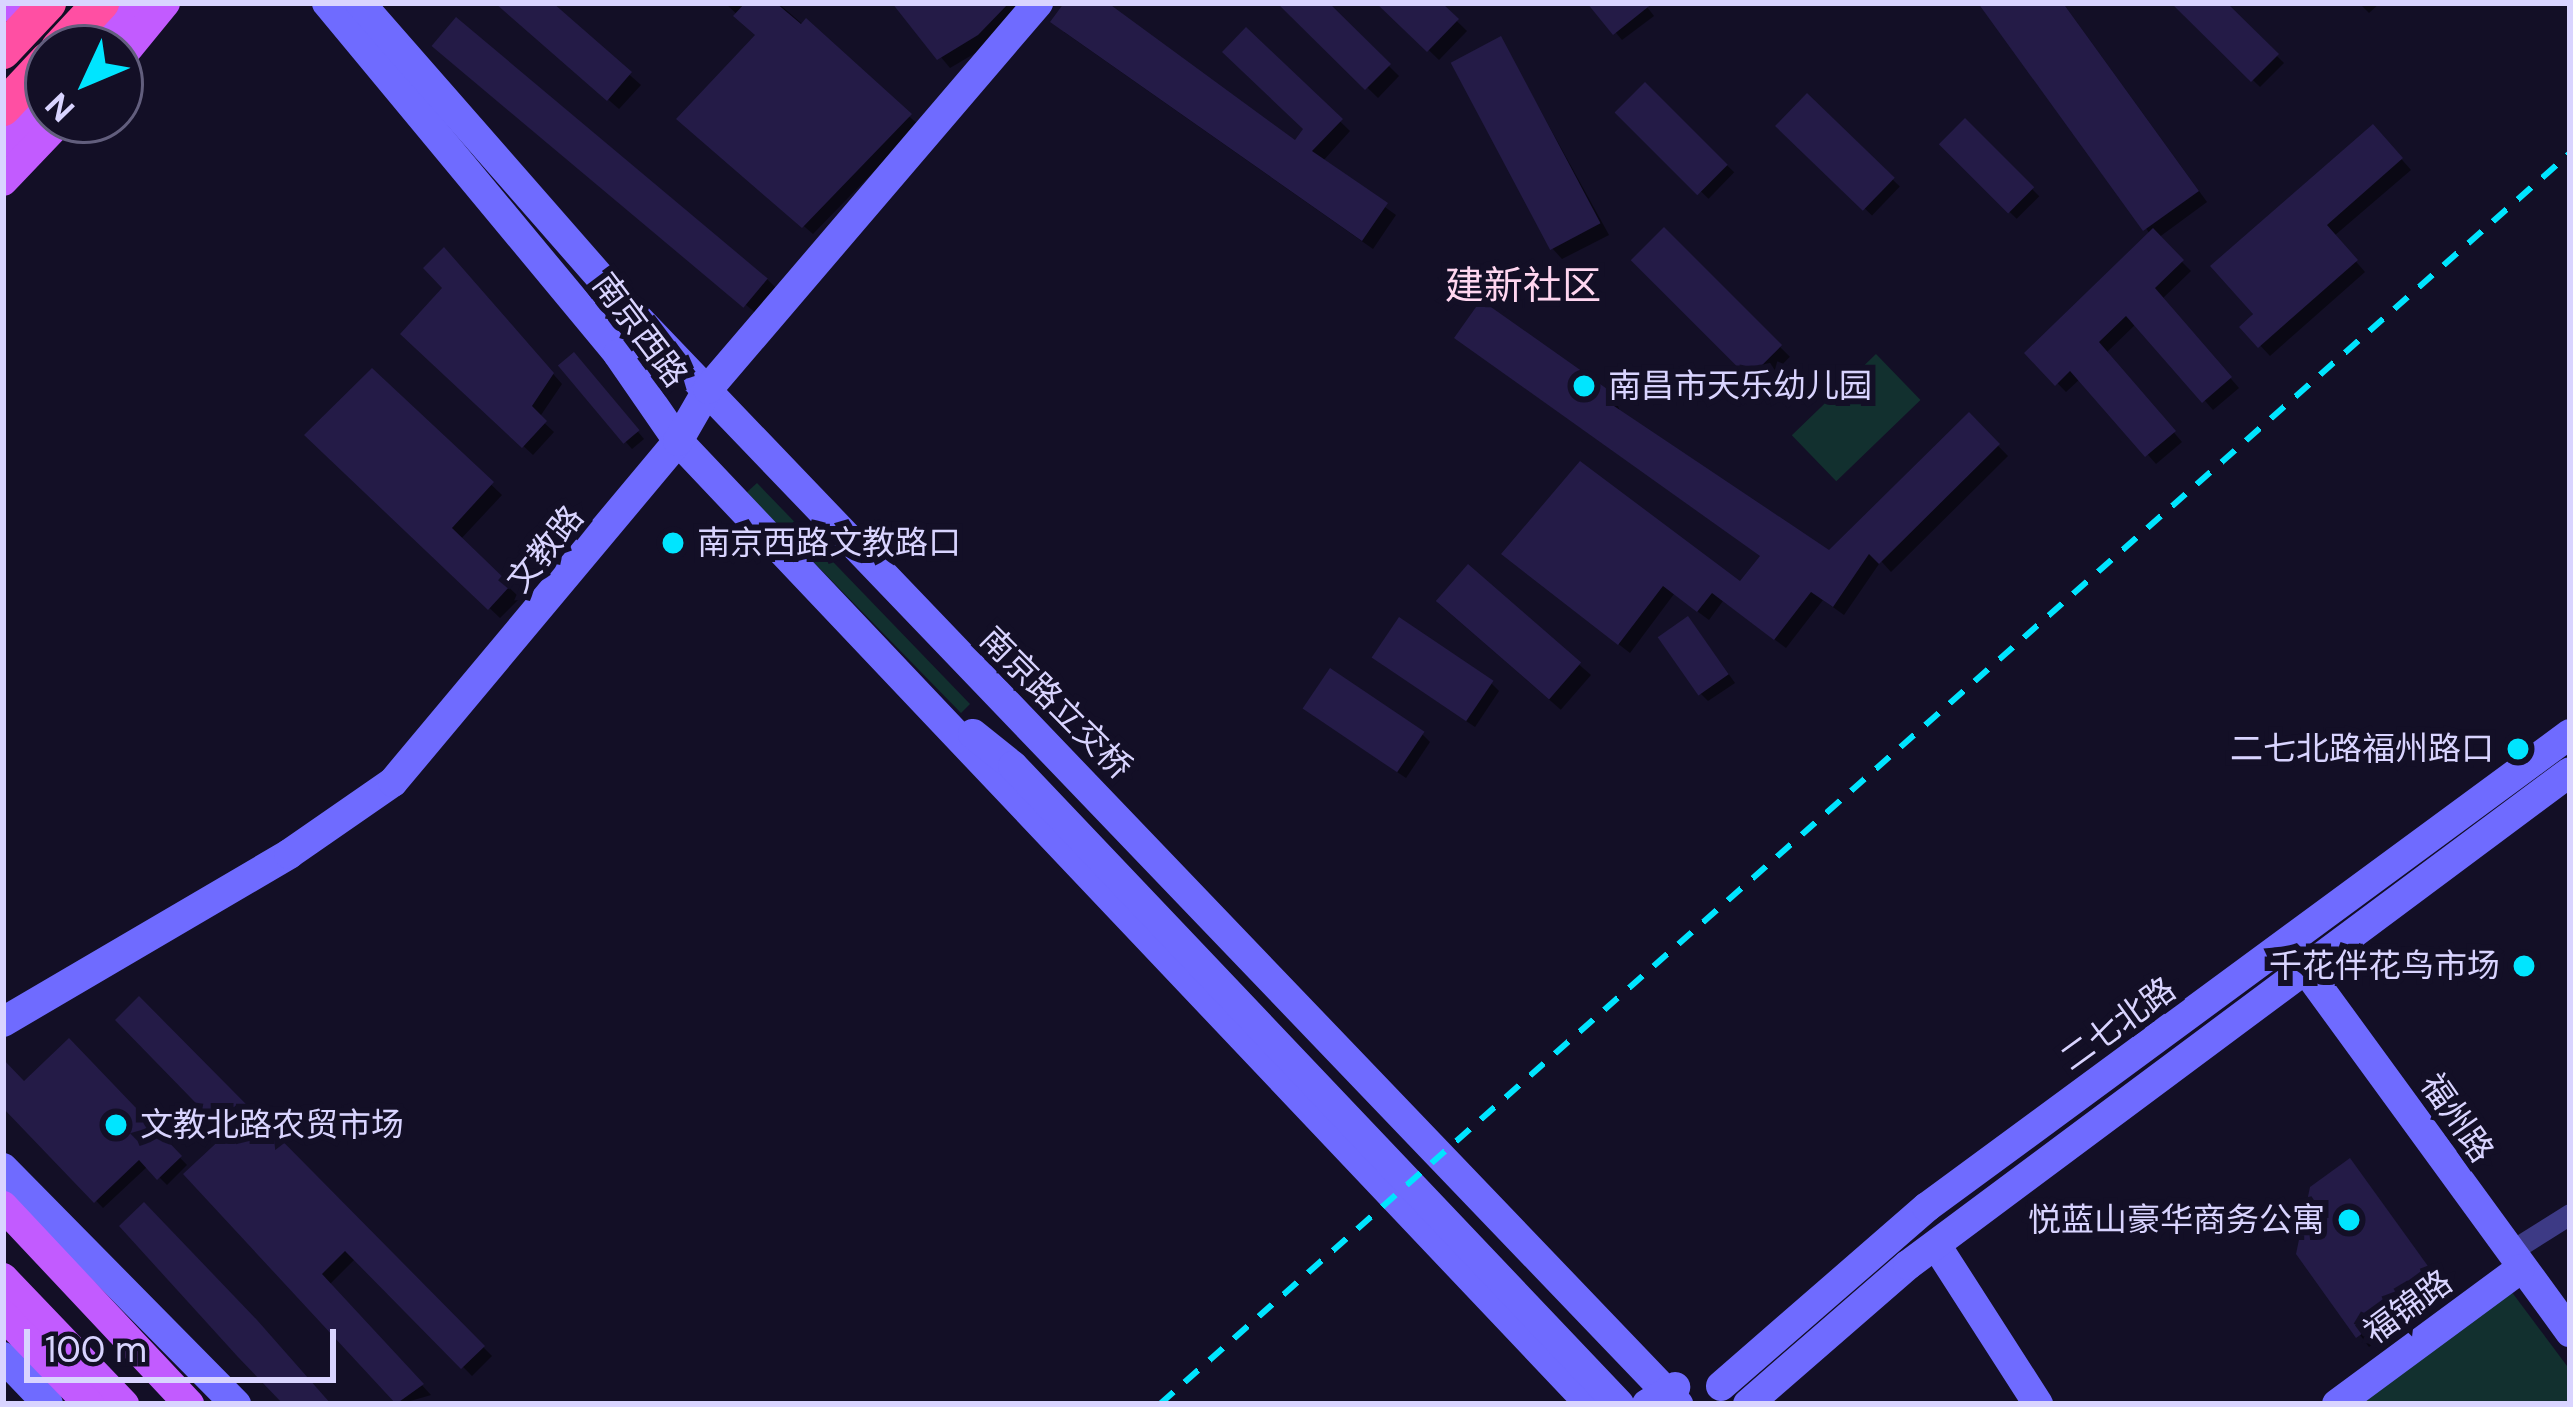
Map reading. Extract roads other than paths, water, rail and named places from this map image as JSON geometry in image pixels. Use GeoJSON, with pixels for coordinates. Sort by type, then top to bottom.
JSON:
{"type":"FeatureCollection","features":[{"type":"Feature","properties":{"kind":"highway"},"geometry":{"type":"LineString","coordinates":[[3,51],[48,3]]}},
{"type":"Feature","properties":{"kind":"highway"},"geometry":{"type":"LineString","coordinates":[[3,108],[24,86]]}},
{"type":"Feature","properties":{"kind":"main road"},"geometry":{"type":"LineString","coordinates":[[144,29],[165,3]]}},
{"type":"Feature","properties":{"kind":"main road","name":"南京西路"},"geometry":{"type":"LineString","coordinates":[[327,3],[618,353],[678,442],[912,686]]}},
{"type":"Feature","properties":{"kind":"main road","name":"南京西路"},"geometry":{"type":"LineString","coordinates":[[359,3],[948,645]]}},
{"type":"Feature","properties":{"kind":"main road","name":"文教路"},"geometry":{"type":"LineString","coordinates":[[3,1022],[289,854],[393,782],[678,442],[708,388],[1038,3]]}},
{"type":"Feature","properties":{"kind":"main road"},"geometry":{"type":"LineString","coordinates":[[3,142],[24,121]]}},
{"type":"Feature","properties":{"kind":"main road"},"geometry":{"type":"LineString","coordinates":[[3,181],[38,144]]}},
{"type":"Feature","properties":{"kind":"main road","name":"南京路立交桥"},"geometry":{"type":"LineString","coordinates":[[948,645],[1663,1400]]}},
{"type":"Feature","properties":{"kind":"main road"},"geometry":{"type":"LineString","coordinates":[[912,686],[1590,1404]]}},
{"type":"Feature","properties":{"kind":"main road"},"geometry":{"type":"LineString","coordinates":[[912,686],[1013,766],[1619,1404]]}},
{"type":"Feature","properties":{"kind":"main road","name":"二七北路"},"geometry":{"type":"LineString","coordinates":[[1729,1395],[1927,1207],[2570,734]]}},
{"type":"Feature","properties":{"kind":"main road"},"geometry":{"type":"LineString","coordinates":[[1748,1404],[1936,1245],[2310,973],[2570,772]]}},
{"type":"Feature","properties":{"kind":"main road","name":"福州路"},"geometry":{"type":"LineString","coordinates":[[2286,946],[2570,1332]]}},
{"type":"Feature","properties":{"kind":"main road"},"geometry":{"type":"LineString","coordinates":[[3,1168],[236,1404]]}},
{"type":"Feature","properties":{"kind":"main road"},"geometry":{"type":"LineString","coordinates":[[3,1206],[190,1404]]}},
{"type":"Feature","properties":{"kind":"main road"},"geometry":{"type":"LineString","coordinates":[[3,1235],[166,1404]]}},
{"type":"Feature","properties":{"kind":"main road"},"geometry":{"type":"LineString","coordinates":[[1936,1245],[2038,1404]]}},
{"type":"Feature","properties":{"kind":"main road","name":"福锦路"},"geometry":{"type":"LineString","coordinates":[[2338,1404],[2514,1261]]}},
{"type":"Feature","properties":{"kind":"main road"},"geometry":{"type":"LineString","coordinates":[[3,1277],[124,1404]]}},
{"type":"Feature","properties":{"kind":"main road"},"geometry":{"type":"LineString","coordinates":[[3,1315],[88,1404]]}},
{"type":"Feature","properties":{"kind":"main road"},"geometry":{"type":"LineString","coordinates":[[3,1357],[48,1404]]}},
{"type":"Feature","properties":{"kind":"main road"},"geometry":{"type":"LineString","coordinates":[[1663,1400],[1729,1395]]}},
{"type":"Feature","properties":{"kind":"street","name":"福锦路"},"geometry":{"type":"LineString","coordinates":[[2514,1261],[2570,1214]]}},
{"type":"Feature","properties":{"kind":"railway"},"geometry":{"type":"LineString","coordinates":[[1160,1404],[2570,153]]}},
{"type":"Feature","properties":{"kind":"place","name":"南昌市天乐幼儿园"},"geometry":{"type":"Point","coordinates":[1584,386]}},
{"type":"Feature","properties":{"kind":"place","name":"南京西路文教路口"},"geometry":{"type":"Point","coordinates":[673,543]}},
{"type":"Feature","properties":{"kind":"place","name":"二七北路福州路口"},"geometry":{"type":"Point","coordinates":[2518,749]}},
{"type":"Feature","properties":{"kind":"place","name":"千花伴花鸟市场"},"geometry":{"type":"Point","coordinates":[2524,966]}},
{"type":"Feature","properties":{"kind":"place","name":"文教北路农贸市场"},"geometry":{"type":"Point","coordinates":[116,1125]}},
{"type":"Feature","properties":{"kind":"place","name":"悦蓝山豪华商务公寓"},"geometry":{"type":"Point","coordinates":[2349,1220]}},
{"type":"Feature","properties":{"kind":"district","name":"建新社区"},"geometry":{"type":"Point","coordinates":[1523,286]}}]}
